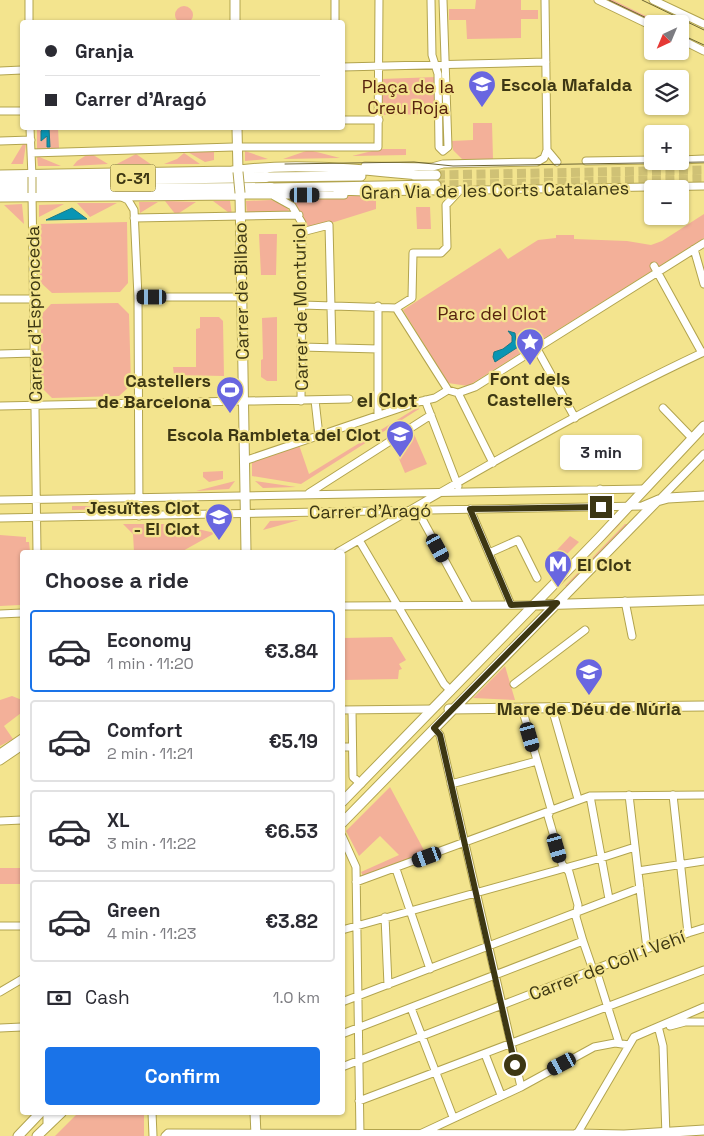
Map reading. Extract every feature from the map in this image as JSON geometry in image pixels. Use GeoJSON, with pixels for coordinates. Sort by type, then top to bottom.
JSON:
{"type":"FeatureCollection","features":[{"type":"Feature","properties":{"kind":"highway","name":"Gran Via de les Corts Catalanes"},"geometry":{"type":"LineString","coordinates":[[0,181],[266,177]]}},
{"type":"Feature","properties":{"kind":"highway","name":"Gran Via de les Corts Catalanes"},"geometry":{"type":"LineString","coordinates":[[0,190],[273,192]]}},
{"type":"Feature","properties":{"kind":"main road"},"geometry":{"type":"LineString","coordinates":[[235,0],[235,20]]}},
{"type":"Feature","properties":{"kind":"main road","name":"Carrer de Bilbao"},"geometry":{"type":"LineString","coordinates":[[237,130],[241,216],[242,401],[246,550]]}},
{"type":"Feature","properties":{"kind":"main road"},"geometry":{"type":"LineString","coordinates":[[0,175],[32,176],[319,168],[418,175]]}},
{"type":"Feature","properties":{"kind":"main road","name":"Gran Via de les Corts Catalanes"},"geometry":{"type":"LineString","coordinates":[[266,177],[418,175],[436,180],[317,187],[273,192]]}},
{"type":"Feature","properties":{"kind":"main road"},"geometry":{"type":"LineString","coordinates":[[0,197],[32,194],[240,194]]}},
{"type":"Feature","properties":{"kind":"main road"},"geometry":{"type":"LineString","coordinates":[[345,799],[534,605],[704,426]]}},
{"type":"Feature","properties":{"kind":"main road","name":"Carrer d'Aragó"},"geometry":{"type":"LineString","coordinates":[[661,498],[704,496]]}},
{"type":"Feature","properties":{"kind":"main road"},"geometry":{"type":"LineString","coordinates":[[345,820],[661,498]]}},
{"type":"Feature","properties":{"kind":"main road"},"geometry":{"type":"LineString","coordinates":[[534,605],[704,600]]}},
{"type":"Feature","properties":{"kind":"main road"},"geometry":{"type":"LineString","coordinates":[[433,709],[704,706]]}},
{"type":"Feature","properties":{"kind":"main road"},"geometry":{"type":"LineString","coordinates":[[18,1136],[38,1115]]}},
{"type":"Feature","properties":{"kind":"main road"},"geometry":{"type":"LineString","coordinates":[[48,1115],[48,1126]]}},
{"type":"Feature","properties":{"kind":"main road"},"geometry":{"type":"LineString","coordinates":[[37,1136],[59,1115]]}},
{"type":"Feature","properties":{"kind":"main road"},"geometry":{"type":"LineString","coordinates":[[255,1115],[256,1134]]}},
{"type":"Feature","properties":{"kind":"main road"},"geometry":{"type":"LineString","coordinates":[[577,1135],[666,1134],[704,1130]]}},
{"type":"Feature","properties":{"kind":"street"},"geometry":{"type":"LineString","coordinates":[[29,0],[29,20]]}},
{"type":"Feature","properties":{"kind":"street"},"geometry":{"type":"LineString","coordinates":[[335,0],[335,20]]}},
{"type":"Feature","properties":{"kind":"street"},"geometry":{"type":"LineString","coordinates":[[31,153],[238,147],[378,147],[379,0]]}},
{"type":"Feature","properties":{"kind":"street"},"geometry":{"type":"LineString","coordinates":[[432,0],[434,64],[438,71],[439,147],[444,151],[448,146],[443,0]]}},
{"type":"Feature","properties":{"kind":"street"},"geometry":{"type":"LineString","coordinates":[[319,168],[432,167],[443,164],[537,162],[544,158],[547,150],[545,0]]}},
{"type":"Feature","properties":{"kind":"street"},"geometry":{"type":"LineString","coordinates":[[598,0],[644,22]]}},
{"type":"Feature","properties":{"kind":"street"},"geometry":{"type":"LineString","coordinates":[[653,0],[704,24]]}},
{"type":"Feature","properties":{"kind":"street"},"geometry":{"type":"LineString","coordinates":[[689,44],[704,51]]}},
{"type":"Feature","properties":{"kind":"street"},"geometry":{"type":"LineString","coordinates":[[345,67],[546,62]]}},
{"type":"Feature","properties":{"kind":"street"},"geometry":{"type":"LineString","coordinates":[[0,71],[20,70]]}},
{"type":"Feature","properties":{"kind":"street"},"geometry":{"type":"LineString","coordinates":[[0,112],[20,111]]}},
{"type":"Feature","properties":{"kind":"street"},"geometry":{"type":"LineString","coordinates":[[345,120],[379,120]]}},
{"type":"Feature","properties":{"kind":"street","name":"Carrer d'Espronceda"},"geometry":{"type":"LineString","coordinates":[[30,130],[37,517]]}},
{"type":"Feature","properties":{"kind":"street"},"geometry":{"type":"LineString","coordinates":[[0,141],[30,140]]}},
{"type":"Feature","properties":{"kind":"street"},"geometry":{"type":"LineString","coordinates":[[547,150],[550,156],[557,162]]}},
{"type":"Feature","properties":{"kind":"street"},"geometry":{"type":"LineString","coordinates":[[689,160],[704,159]]}},
{"type":"Feature","properties":{"kind":"street"},"geometry":{"type":"LineString","coordinates":[[586,161],[644,160]]}},
{"type":"Feature","properties":{"kind":"street","name":"Gran Via de les Corts Catalanes"},"geometry":{"type":"LineString","coordinates":[[317,187],[366,192],[704,186]]}},
{"type":"Feature","properties":{"kind":"street"},"geometry":{"type":"LineString","coordinates":[[302,305],[396,308],[412,298],[413,253],[440,253],[447,247],[446,205],[460,190]]}},
{"type":"Feature","properties":{"kind":"street"},"geometry":{"type":"LineString","coordinates":[[240,194],[273,192],[355,195],[366,192]]}},
{"type":"Feature","properties":{"kind":"street","name":"Carrer de Monturiol"},"geometry":{"type":"LineString","coordinates":[[273,192],[290,203],[299,215],[302,232],[301,401]]}},
{"type":"Feature","properties":{"kind":"street"},"geometry":{"type":"LineString","coordinates":[[118,195],[128,200],[134,210],[138,297],[140,516]]}},
{"type":"Feature","properties":{"kind":"street"},"geometry":{"type":"LineString","coordinates":[[134,218],[299,215]]}},
{"type":"Feature","properties":{"kind":"street"},"geometry":{"type":"LineString","coordinates":[[302,232],[329,225],[332,348]]}},
{"type":"Feature","properties":{"kind":"street"},"geometry":{"type":"LineString","coordinates":[[396,308],[448,390],[458,393],[475,387],[537,349],[656,270],[704,243]]}},
{"type":"Feature","properties":{"kind":"street"},"geometry":{"type":"LineString","coordinates":[[694,249],[704,284]]}},
{"type":"Feature","properties":{"kind":"street"},"geometry":{"type":"LineString","coordinates":[[342,550],[458,482],[615,395],[703,352],[656,270]]}},
{"type":"Feature","properties":{"kind":"street"},"geometry":{"type":"LineString","coordinates":[[138,297],[242,297]]}},
{"type":"Feature","properties":{"kind":"street"},"geometry":{"type":"LineString","coordinates":[[0,299],[34,299]]}},
{"type":"Feature","properties":{"kind":"street"},"geometry":{"type":"LineString","coordinates":[[378,306],[378,415]]}},
{"type":"Feature","properties":{"kind":"street"},"geometry":{"type":"LineString","coordinates":[[301,347],[378,349]]}},
{"type":"Feature","properties":{"kind":"street"},"geometry":{"type":"LineString","coordinates":[[537,349],[575,418]]}},
{"type":"Feature","properties":{"kind":"street"},"geometry":{"type":"LineString","coordinates":[[0,354],[34,354]]}},
{"type":"Feature","properties":{"kind":"street"},"geometry":{"type":"LineString","coordinates":[[244,461],[378,415],[435,398],[448,390]]}},
{"type":"Feature","properties":{"kind":"street"},"geometry":{"type":"LineString","coordinates":[[458,393],[494,463]]}},
{"type":"Feature","properties":{"kind":"street"},"geometry":{"type":"LineString","coordinates":[[0,406],[349,399]]}},
{"type":"Feature","properties":{"kind":"street","name":"Carrer de Monturiol"},"geometry":{"type":"LineString","coordinates":[[315,400],[319,436]]}},
{"type":"Feature","properties":{"kind":"street"},"geometry":{"type":"LineString","coordinates":[[425,400],[458,482],[459,491]]}},
{"type":"Feature","properties":{"kind":"street"},"geometry":{"type":"LineString","coordinates":[[663,408],[692,438]]}},
{"type":"Feature","properties":{"kind":"street"},"geometry":{"type":"LineString","coordinates":[[308,494],[432,415]]}},
{"type":"Feature","properties":{"kind":"street"},"geometry":{"type":"LineString","coordinates":[[661,498],[704,454]]}},
{"type":"Feature","properties":{"kind":"street","name":"Carrer d'Aragó"},"geometry":{"type":"LineString","coordinates":[[0,500],[644,488]]}},
{"type":"Feature","properties":{"kind":"street"},"geometry":{"type":"LineString","coordinates":[[600,489],[600,507]]}},
{"type":"Feature","properties":{"kind":"street","name":"Carrer d'Aragó"},"geometry":{"type":"LineString","coordinates":[[0,518],[245,515],[642,506],[661,498]]}},
{"type":"Feature","properties":{"kind":"street"},"geometry":{"type":"LineString","coordinates":[[470,509],[511,605]]}},
{"type":"Feature","properties":{"kind":"street"},"geometry":{"type":"LineString","coordinates":[[419,510],[421,518],[469,605]]}},
{"type":"Feature","properties":{"kind":"street"},"geometry":{"type":"LineString","coordinates":[[37,517],[37,550]]}},
{"type":"Feature","properties":{"kind":"street"},"geometry":{"type":"LineString","coordinates":[[359,540],[444,684],[451,691]]}},
{"type":"Feature","properties":{"kind":"street"},"geometry":{"type":"LineString","coordinates":[[489,553],[518,540],[537,578]]}},
{"type":"Feature","properties":{"kind":"street"},"geometry":{"type":"LineString","coordinates":[[625,601],[632,636]]}},
{"type":"Feature","properties":{"kind":"street"},"geometry":{"type":"LineString","coordinates":[[345,606],[534,605]]}},
{"type":"Feature","properties":{"kind":"street"},"geometry":{"type":"LineString","coordinates":[[0,614],[20,613]]}},
{"type":"Feature","properties":{"kind":"street"},"geometry":{"type":"LineString","coordinates":[[514,684],[585,630]]}},
{"type":"Feature","properties":{"kind":"street"},"geometry":{"type":"LineString","coordinates":[[522,708],[551,808],[548,816],[562,864],[566,867],[578,905],[576,917],[593,970],[597,973],[618,1040]]}},
{"type":"Feature","properties":{"kind":"street"},"geometry":{"type":"LineString","coordinates":[[552,708],[578,799]]}},
{"type":"Feature","properties":{"kind":"street"},"geometry":{"type":"LineString","coordinates":[[345,710],[433,709]]}},
{"type":"Feature","properties":{"kind":"street"},"geometry":{"type":"LineString","coordinates":[[352,710],[353,777],[361,784]]}},
{"type":"Feature","properties":{"kind":"street"},"geometry":{"type":"LineString","coordinates":[[434,728],[439,732],[520,1087]]}},
{"type":"Feature","properties":{"kind":"street"},"geometry":{"type":"LineString","coordinates":[[0,753],[20,739]]}},
{"type":"Feature","properties":{"kind":"street"},"geometry":{"type":"LineString","coordinates":[[0,761],[20,747]]}},
{"type":"Feature","properties":{"kind":"street"},"geometry":{"type":"LineString","coordinates":[[345,747],[352,747]]}},
{"type":"Feature","properties":{"kind":"street"},"geometry":{"type":"LineString","coordinates":[[451,784],[537,761]]}},
{"type":"Feature","properties":{"kind":"street"},"geometry":{"type":"LineString","coordinates":[[629,795],[647,949]]}},
{"type":"Feature","properties":{"kind":"street"},"geometry":{"type":"LineString","coordinates":[[673,795],[688,933]]}},
{"type":"Feature","properties":{"kind":"street"},"geometry":{"type":"LineString","coordinates":[[356,882],[396,869],[551,808],[590,796],[704,795]]}},
{"type":"Feature","properties":{"kind":"street"},"geometry":{"type":"LineString","coordinates":[[590,796],[609,899]]}},
{"type":"Feature","properties":{"kind":"street"},"geometry":{"type":"LineString","coordinates":[[0,821],[20,820]]}},
{"type":"Feature","properties":{"kind":"street"},"geometry":{"type":"LineString","coordinates":[[345,843],[356,867],[359,1135]]}},
{"type":"Feature","properties":{"kind":"street"},"geometry":{"type":"LineString","coordinates":[[345,929],[601,858],[635,846]]}},
{"type":"Feature","properties":{"kind":"street"},"geometry":{"type":"LineString","coordinates":[[638,871],[704,861]]}},
{"type":"Feature","properties":{"kind":"street"},"geometry":{"type":"LineString","coordinates":[[396,869],[430,969]]}},
{"type":"Feature","properties":{"kind":"street"},"geometry":{"type":"LineString","coordinates":[[345,1001],[640,888]]}},
{"type":"Feature","properties":{"kind":"street"},"geometry":{"type":"LineString","coordinates":[[385,917],[388,985]]}},
{"type":"Feature","properties":{"kind":"street"},"geometry":{"type":"LineString","coordinates":[[0,926],[20,926]]}},
{"type":"Feature","properties":{"kind":"street","name":"Carrer de Coll i Vehí"},"geometry":{"type":"LineString","coordinates":[[345,1066],[704,928]]}},
{"type":"Feature","properties":{"kind":"street"},"geometry":{"type":"LineString","coordinates":[[345,1033],[495,977],[583,941]]}},
{"type":"Feature","properties":{"kind":"street"},"geometry":{"type":"LineString","coordinates":[[359,1101],[704,970]]}},
{"type":"Feature","properties":{"kind":"street"},"geometry":{"type":"LineString","coordinates":[[0,992],[20,980]]}},
{"type":"Feature","properties":{"kind":"street"},"geometry":{"type":"LineString","coordinates":[[411,1008],[453,1117]]}},
{"type":"Feature","properties":{"kind":"street"},"geometry":{"type":"LineString","coordinates":[[165,1136],[168,1133],[577,1135],[625,1054],[639,1038],[677,1023],[704,1022],[699,1014],[702,1008]]}},
{"type":"Feature","properties":{"kind":"street"},"geometry":{"type":"LineString","coordinates":[[625,1054],[628,1044],[640,1034],[702,1008]]}},
{"type":"Feature","properties":{"kind":"street"},"geometry":{"type":"LineString","coordinates":[[0,1028],[20,1027]]}},
{"type":"Feature","properties":{"kind":"street"},"geometry":{"type":"LineString","coordinates":[[659,1030],[663,1046],[666,1134]]}},
{"type":"Feature","properties":{"kind":"street"},"geometry":{"type":"LineString","coordinates":[[419,1134],[520,1087],[594,1047],[618,1040],[628,1044]]}},
{"type":"Feature","properties":{"kind":"street"},"geometry":{"type":"LineString","coordinates":[[485,1054],[501,1095]]}},
{"type":"Feature","properties":{"kind":"street"},"geometry":{"type":"LineString","coordinates":[[152,1115],[152,1136]]}},
{"type":"Feature","properties":{"kind":"street"},"geometry":{"type":"LineString","coordinates":[[48,1126],[48,1136]]}},
{"type":"Feature","properties":{"kind":"green space"},"geometry":{"type":"Polygon","coordinates":[[[476,0],[521,0],[521,10],[538,10],[538,19],[521,19],[521,38],[467,39],[466,20],[449,20],[449,9],[475,9],[476,0]]]}},
{"type":"Feature","properties":{"kind":"green space"},"geometry":{"type":"Polygon","coordinates":[[[606,0],[613,0],[644,15],[644,18],[606,0]]]}},
{"type":"Feature","properties":{"kind":"green space"},"geometry":{"type":"Polygon","coordinates":[[[184,6],[192,12],[191,20],[177,20],[175,15],[178,9],[184,6]]]}},
{"type":"Feature","properties":{"kind":"green space","name":"Plaça de la Creu Roja"},"geometry":{"type":"Polygon","coordinates":[[[436,77],[436,114],[381,115],[381,79],[436,77]]]}},
{"type":"Feature","properties":{"kind":"green space"},"geometry":{"type":"Polygon","coordinates":[[[473,123],[492,123],[493,159],[462,159],[453,150],[452,141],[473,140],[473,123]]]}},
{"type":"Feature","properties":{"kind":"green space"},"geometry":{"type":"Polygon","coordinates":[[[37,130],[58,130],[59,148],[37,149],[37,130]]]}},
{"type":"Feature","properties":{"kind":"green space"},"geometry":{"type":"Polygon","coordinates":[[[23,144],[26,144],[23,164],[11,164],[23,144]]]}},
{"type":"Feature","properties":{"kind":"green space"},"geometry":{"type":"Polygon","coordinates":[[[380,149],[406,149],[406,155],[352,156],[380,149]]]}},
{"type":"Feature","properties":{"kind":"green space"},"geometry":{"type":"Polygon","coordinates":[[[309,150],[340,158],[283,159],[309,150]]]}},
{"type":"Feature","properties":{"kind":"green space"},"geometry":{"type":"Polygon","coordinates":[[[186,151],[214,151],[214,160],[205,162],[186,151]]]}},
{"type":"Feature","properties":{"kind":"green space"},"geometry":{"type":"Polygon","coordinates":[[[245,151],[268,159],[245,161],[245,151]]]}},
{"type":"Feature","properties":{"kind":"green space"},"geometry":{"type":"Polygon","coordinates":[[[90,153],[108,164],[73,166],[77,161],[90,153]]]}},
{"type":"Feature","properties":{"kind":"green space"},"geometry":{"type":"Polygon","coordinates":[[[184,153],[200,164],[164,164],[177,159],[184,153]]]}},
{"type":"Feature","properties":{"kind":"green space"},"geometry":{"type":"Polygon","coordinates":[[[136,154],[152,165],[113,166],[136,154]]]}},
{"type":"Feature","properties":{"kind":"green space"},"geometry":{"type":"Polygon","coordinates":[[[37,156],[61,166],[38,166],[37,156]]]}},
{"type":"Feature","properties":{"kind":"green space"},"geometry":{"type":"Polygon","coordinates":[[[376,193],[376,209],[312,229],[304,229],[283,198],[354,196],[376,193]]]}},
{"type":"Feature","properties":{"kind":"green space"},"geometry":{"type":"Polygon","coordinates":[[[271,200],[282,204],[293,214],[247,214],[246,201],[271,200]]]}},
{"type":"Feature","properties":{"kind":"green space"},"geometry":{"type":"Polygon","coordinates":[[[165,201],[196,202],[176,215],[165,201]]]}},
{"type":"Feature","properties":{"kind":"green space"},"geometry":{"type":"Polygon","coordinates":[[[213,201],[230,201],[232,215],[213,201]]]}},
{"type":"Feature","properties":{"kind":"green space"},"geometry":{"type":"Polygon","coordinates":[[[139,202],[158,202],[140,213],[139,202]]]}},
{"type":"Feature","properties":{"kind":"green space"},"geometry":{"type":"Polygon","coordinates":[[[77,203],[117,203],[90,217],[77,203]]]}},
{"type":"Feature","properties":{"kind":"green space"},"geometry":{"type":"Polygon","coordinates":[[[22,204],[24,224],[4,205],[22,204]]]}},
{"type":"Feature","properties":{"kind":"green space"},"geometry":{"type":"Polygon","coordinates":[[[64,204],[39,217],[39,205],[64,204]]]}},
{"type":"Feature","properties":{"kind":"green space"},"geometry":{"type":"Polygon","coordinates":[[[416,207],[430,207],[431,229],[417,229],[416,207]]]}},
{"type":"Feature","properties":{"kind":"green space","name":"Parc del Clot"},"geometry":{"type":"Polygon","coordinates":[[[704,214],[704,238],[468,386],[448,383],[403,310],[500,248],[508,259],[538,240],[556,238],[556,235],[574,235],[574,239],[627,241],[651,245],[662,241],[704,214]]]}},
{"type":"Feature","properties":{"kind":"green space"},"geometry":{"type":"Polygon","coordinates":[[[127,222],[128,283],[120,292],[52,293],[40,282],[39,224],[127,222]]]}},
{"type":"Feature","properties":{"kind":"green space"},"geometry":{"type":"Polygon","coordinates":[[[259,234],[277,234],[276,275],[261,275],[259,234]]]}},
{"type":"Feature","properties":{"kind":"green space"},"geometry":{"type":"Polygon","coordinates":[[[118,303],[129,314],[131,385],[119,396],[52,398],[41,387],[41,315],[51,304],[118,303]]]}},
{"type":"Feature","properties":{"kind":"green space"},"geometry":{"type":"Polygon","coordinates":[[[200,317],[219,317],[223,321],[224,376],[174,375],[173,367],[196,367],[196,329],[200,328],[200,317]]]}},
{"type":"Feature","properties":{"kind":"green space"},"geometry":{"type":"Polygon","coordinates":[[[277,317],[277,381],[267,381],[261,377],[261,360],[263,359],[262,318],[277,317]]]}},
{"type":"Feature","properties":{"kind":"green space"},"geometry":{"type":"Polygon","coordinates":[[[418,407],[419,409],[301,484],[252,476],[252,460],[299,445],[309,474],[418,407]]]}},
{"type":"Feature","properties":{"kind":"green space"},"geometry":{"type":"Polygon","coordinates":[[[414,434],[427,464],[405,473],[394,447],[414,434]]]}},
{"type":"Feature","properties":{"kind":"green space"},"geometry":{"type":"Polygon","coordinates":[[[223,471],[223,479],[209,482],[203,477],[203,472],[223,471]]]}},
{"type":"Feature","properties":{"kind":"green space"},"geometry":{"type":"Polygon","coordinates":[[[235,481],[229,489],[196,491],[235,481]]]}},
{"type":"Feature","properties":{"kind":"green space"},"geometry":{"type":"Polygon","coordinates":[[[255,481],[296,487],[263,488],[255,481]]]}},
{"type":"Feature","properties":{"kind":"green space"},"geometry":{"type":"Polygon","coordinates":[[[72,506],[106,506],[106,509],[72,510],[72,506]]]}},
{"type":"Feature","properties":{"kind":"green space"},"geometry":{"type":"Polygon","coordinates":[[[299,520],[263,530],[270,521],[299,520]]]}},
{"type":"Feature","properties":{"kind":"green space"},"geometry":{"type":"Polygon","coordinates":[[[123,524],[176,524],[215,533],[185,550],[134,550],[133,534],[123,524]]]}},
{"type":"Feature","properties":{"kind":"green space"},"geometry":{"type":"Polygon","coordinates":[[[618,524],[620,524],[558,586],[618,524]]]}},
{"type":"Feature","properties":{"kind":"green space"},"geometry":{"type":"Polygon","coordinates":[[[625,524],[628,524],[565,586],[625,524]]]}},
{"type":"Feature","properties":{"kind":"green space"},"geometry":{"type":"Polygon","coordinates":[[[0,535],[26,537],[30,550],[20,550],[20,605],[0,606],[0,535]]]}},
{"type":"Feature","properties":{"kind":"green space"},"geometry":{"type":"Polygon","coordinates":[[[570,536],[579,542],[562,559],[557,550],[570,536]]]}},
{"type":"Feature","properties":{"kind":"green space"},"geometry":{"type":"Polygon","coordinates":[[[392,637],[406,660],[399,664],[402,669],[399,670],[398,679],[345,680],[345,638],[392,637]]]}},
{"type":"Feature","properties":{"kind":"green space"},"geometry":{"type":"Polygon","coordinates":[[[505,666],[515,700],[473,698],[505,666]]]}},
{"type":"Feature","properties":{"kind":"green space"},"geometry":{"type":"Polygon","coordinates":[[[12,696],[20,699],[20,714],[4,726],[13,739],[0,746],[0,700],[12,696]]]}},
{"type":"Feature","properties":{"kind":"green space"},"geometry":{"type":"Polygon","coordinates":[[[390,787],[426,854],[363,876],[361,872],[399,855],[380,836],[359,856],[346,831],[390,787]]]}},
{"type":"Feature","properties":{"kind":"green space"},"geometry":{"type":"Polygon","coordinates":[[[0,868],[20,868],[20,884],[0,884],[0,868]]]}},
{"type":"Feature","properties":{"kind":"green space"},"geometry":{"type":"Polygon","coordinates":[[[76,1115],[144,1115],[144,1136],[55,1136],[76,1115]]]}},
{"type":"Feature","properties":{"kind":"water"},"geometry":{"type":"Polygon","coordinates":[[[49,130],[50,147],[47,147],[47,136],[41,141],[41,131],[49,130]]]}},
{"type":"Feature","properties":{"kind":"water"},"geometry":{"type":"Polygon","coordinates":[[[72,208],[87,219],[46,220],[72,208]]]}},
{"type":"Feature","properties":{"kind":"water"},"geometry":{"type":"Polygon","coordinates":[[[508,331],[515,333],[516,341],[527,334],[535,336],[495,362],[494,352],[503,349],[512,342],[512,336],[508,331]]]}},
{"type":"Feature","properties":{"kind":"tunnel"},"geometry":{"type":"LineString","coordinates":[[436,175],[704,170]]}},
{"type":"Feature","properties":{"kind":"tunnel"},"geometry":{"type":"LineString","coordinates":[[436,185],[704,179]]}},
{"type":"Feature","properties":{"kind":"tram line"},"geometry":{"type":"LineString","coordinates":[[609,0],[644,17]]}},
{"type":"Feature","properties":{"kind":"tram line"},"geometry":{"type":"LineString","coordinates":[[642,0],[704,30]]}},
{"type":"Feature","properties":{"kind":"tram line"},"geometry":{"type":"LineString","coordinates":[[689,38],[704,45]]}},
{"type":"Feature","properties":{"kind":"tram line"},"geometry":{"type":"LineString","coordinates":[[285,164],[414,162],[453,166],[704,162]]}},
{"type":"Feature","properties":{"kind":"place","name":"Escola Mafalda"},"geometry":{"type":"Point","coordinates":[482,108]}},
{"type":"Feature","properties":{"kind":"place","name":"Font dels Castellers"},"geometry":{"type":"Point","coordinates":[530,366]}},
{"type":"Feature","properties":{"kind":"place","name":"Castellers de Barcelona"},"geometry":{"type":"Point","coordinates":[230,414]}},
{"type":"Feature","properties":{"kind":"place","name":"Escola Rambleta del Clot"},"geometry":{"type":"Point","coordinates":[400,458]}},
{"type":"Feature","properties":{"kind":"place","name":"Jesuïtes Clot - El Clot"},"geometry":{"type":"Point","coordinates":[219,541]}},
{"type":"Feature","properties":{"kind":"place","name":"El Clot"},"geometry":{"type":"Point","coordinates":[558,588]}},
{"type":"Feature","properties":{"kind":"place","name":"Mare de Déu de Núria"},"geometry":{"type":"Point","coordinates":[589,696]}},
{"type":"Feature","properties":{"kind":"district","name":"el Clot"},"geometry":{"type":"Point","coordinates":[387,400]}},
{"type":"Feature","properties":{"kind":"route"},"geometry":{"type":"LineString","coordinates":[[515,1065],[440,735],[434,728],[557,603],[511,605],[470,509],[601,507]]}}]}
